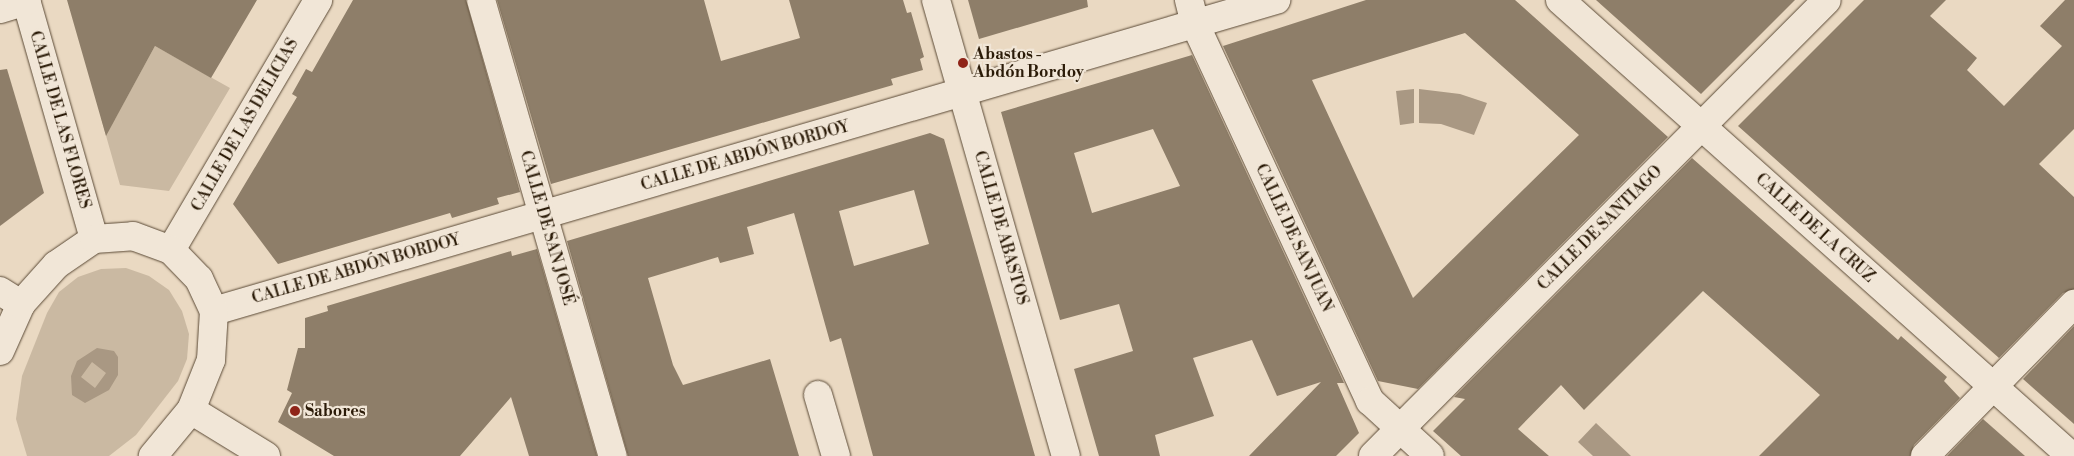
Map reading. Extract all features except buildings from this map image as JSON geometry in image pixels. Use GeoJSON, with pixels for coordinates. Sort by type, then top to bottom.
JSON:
{"type":"FeatureCollection","features":[{"type":"Feature","properties":{"kind":"street"},"geometry":{"type":"LineString","coordinates":[[0,9],[26,0]]}},
{"type":"Feature","properties":{"kind":"street","name":"CALLE DE LAS FLORES"},"geometry":{"type":"LineString","coordinates":[[26,0],[94,239]]}},
{"type":"Feature","properties":{"kind":"street","name":"CALLE DE LAS DELICIAS"},"geometry":{"type":"LineString","coordinates":[[172,250],[318,0]]}},
{"type":"Feature","properties":{"kind":"street","name":"CALLE DE SAN JOSÉ"},"geometry":{"type":"LineString","coordinates":[[481,0],[613,456]]}},
{"type":"Feature","properties":{"kind":"street","name":"CALLE DE ABASTOS"},"geometry":{"type":"LineString","coordinates":[[936,0],[1066,456]]}},
{"type":"Feature","properties":{"kind":"street","name":"CALLE DE ABDÓN BORDOY"},"geometry":{"type":"LineString","coordinates":[[214,311],[962,92],[1192,12],[1276,0]]}},
{"type":"Feature","properties":{"kind":"street","name":"CALLE DE LA CRUZ"},"geometry":{"type":"LineString","coordinates":[[1560,0],[1993,389],[2071,456]]}},
{"type":"Feature","properties":{"kind":"street","name":"CALLE DE SANTIAGO"},"geometry":{"type":"LineString","coordinates":[[1373,456],[1827,0]]}},
{"type":"Feature","properties":{"kind":"street","name":"CALLE DE SAN JUAN"},"geometry":{"type":"LineString","coordinates":[[1192,12],[1370,401],[1430,456]]}},
{"type":"Feature","properties":{"kind":"street"},"geometry":{"type":"LineString","coordinates":[[0,351],[11,298],[94,239],[133,236],[172,250],[199,279],[214,311],[211,360],[191,410],[153,456]]}},
{"type":"Feature","properties":{"kind":"street"},"geometry":{"type":"LineString","coordinates":[[1925,456],[1993,389],[2074,304]]}},
{"type":"Feature","properties":{"kind":"street"},"geometry":{"type":"LineString","coordinates":[[818,395],[836,456]]}},
{"type":"Feature","properties":{"kind":"street"},"geometry":{"type":"LineString","coordinates":[[191,410],[266,456]]}},
{"type":"Feature","properties":{"kind":"shaded area"},"geometry":{"type":"Polygon","coordinates":[[[155,46],[230,88],[169,191],[120,185],[101,118],[115,119],[155,46]]]}},
{"type":"Feature","properties":{"kind":"shaded area"},"geometry":{"type":"Polygon","coordinates":[[[1414,89],[1414,123],[1400,125],[1396,91],[1414,89]]]}},
{"type":"Feature","properties":{"kind":"shaded area"},"geometry":{"type":"Polygon","coordinates":[[[1419,89],[1460,94],[1487,103],[1474,135],[1441,124],[1419,123],[1419,89]]]}},
{"type":"Feature","properties":{"kind":"shaded area"},"geometry":{"type":"Polygon","coordinates":[[[126,268],[149,276],[169,290],[182,311],[189,334],[187,359],[178,381],[136,435],[109,456],[27,456],[16,419],[22,376],[47,313],[59,292],[78,277],[101,269],[126,268]]]}},
{"type":"Feature","properties":{"kind":"shaded area"},"geometry":{"type":"Polygon","coordinates":[[[97,348],[114,351],[118,357],[118,375],[109,390],[85,403],[72,395],[71,376],[77,361],[97,348]],[[92,362],[81,377],[95,388],[106,373],[92,362]]]}},
{"type":"Feature","properties":{"kind":"shaded area"},"geometry":{"type":"Polygon","coordinates":[[[1596,423],[1631,456],[1593,456],[1578,442],[1596,423]]]}},
{"type":"Feature","properties":{"kind":"place","name":"Abastos - Abdón Bordoy"},"geometry":{"type":"Point","coordinates":[963,63]}},
{"type":"Feature","properties":{"kind":"place","name":"Sabores"},"geometry":{"type":"Point","coordinates":[295,411]}}]}
